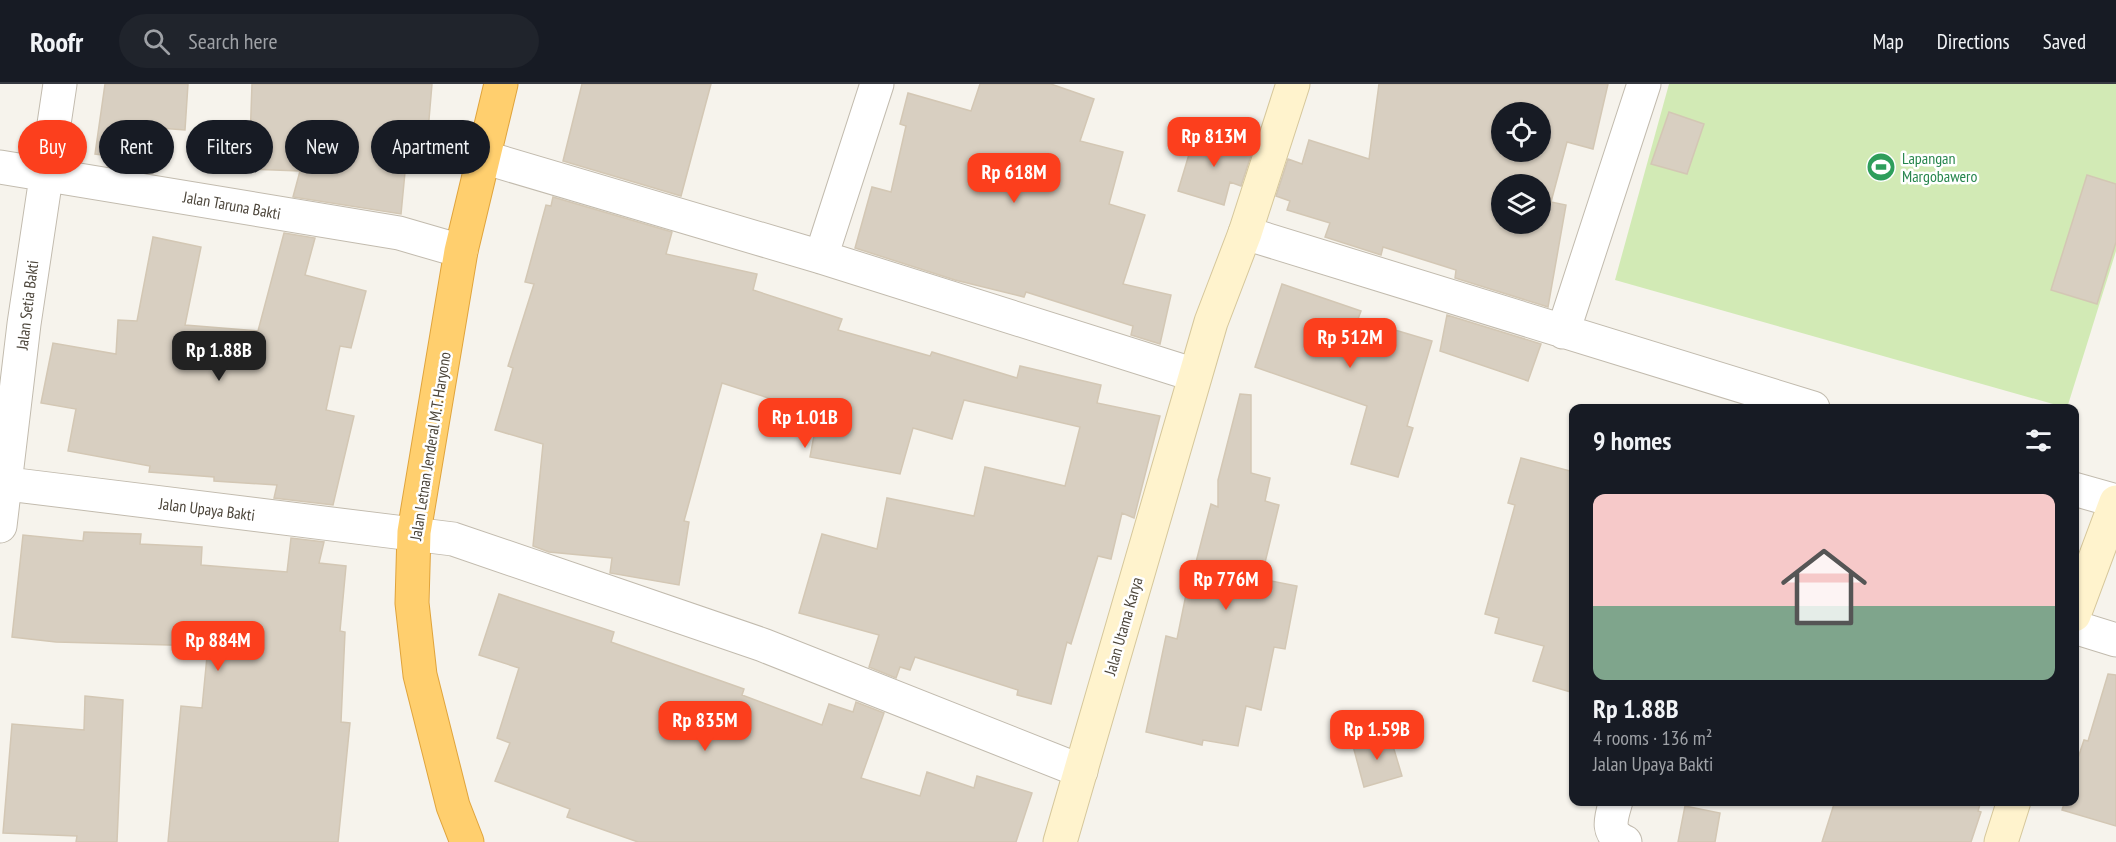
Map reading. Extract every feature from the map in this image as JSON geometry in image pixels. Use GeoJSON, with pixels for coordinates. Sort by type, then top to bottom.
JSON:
{"type":"FeatureCollection","features":[{"type":"Feature","properties":{"kind":"highway","name":"Jalan Letnan Jenderal M.T. Haryono"},"geometry":{"type":"LineString","coordinates":[[490,129],[501,84]]}},
{"type":"Feature","properties":{"kind":"highway","name":"Jalan Letnan Jenderal M.T. Haryono"},"geometry":{"type":"LineString","coordinates":[[467,842],[453,806],[420,675],[412,603],[414,532],[461,251],[479,174]]}},
{"type":"Feature","properties":{"kind":"street","name":"Jalan Setia Bakti"},"geometry":{"type":"LineString","coordinates":[[54,120],[60,84]]}},
{"type":"Feature","properties":{"kind":"street"},"geometry":{"type":"LineString","coordinates":[[821,257],[877,84]]}},
{"type":"Feature","properties":{"kind":"street","name":"Jalan Utama Karya"},"geometry":{"type":"LineString","coordinates":[[1059,842],[1211,322],[1245,233],[1293,84]]}},
{"type":"Feature","properties":{"kind":"street"},"geometry":{"type":"LineString","coordinates":[[1563,332],[1644,84]]}},
{"type":"Feature","properties":{"kind":"street"},"geometry":{"type":"LineString","coordinates":[[490,159],[821,257],[1196,375]]}},
{"type":"Feature","properties":{"kind":"street","name":"Jalan Taruna Bakti"},"geometry":{"type":"LineString","coordinates":[[0,167],[18,169]]}},
{"type":"Feature","properties":{"kind":"street","name":"Jalan Setia Bakti"},"geometry":{"type":"LineString","coordinates":[[0,526],[3,483],[45,174]]}},
{"type":"Feature","properties":{"kind":"street","name":"Jalan Taruna Bakti"},"geometry":{"type":"LineString","coordinates":[[51,174],[399,233],[461,251]]}},
{"type":"Feature","properties":{"kind":"street"},"geometry":{"type":"LineString","coordinates":[[1245,233],[1563,332],[1731,396],[1786,404]]}},
{"type":"Feature","properties":{"kind":"street","name":"Jalan Upaya Bakti"},"geometry":{"type":"LineString","coordinates":[[3,483],[414,532],[453,539],[763,645],[1081,771]]}},
{"type":"Feature","properties":{"kind":"street"},"geometry":{"type":"LineString","coordinates":[[2079,491],[2116,502],[2079,602]]}},
{"type":"Feature","properties":{"kind":"street"},"geometry":{"type":"LineString","coordinates":[[2079,629],[2116,640]]}},
{"type":"Feature","properties":{"kind":"street"},"geometry":{"type":"LineString","coordinates":[[1615,806],[1610,824],[1611,830],[1625,842]]}},
{"type":"Feature","properties":{"kind":"street"},"geometry":{"type":"LineString","coordinates":[[2001,842],[2012,806]]}},
{"type":"Feature","properties":{"kind":"green space","name":"Lapangan Margobawero"},"geometry":{"type":"Polygon","coordinates":[[[1669,84],[2116,84],[2116,251],[2068,404],[2053,404],[1615,280],[1669,84]]]}},
{"type":"Feature","properties":{"kind":"building"},"geometry":{"type":"Polygon","coordinates":[[[105,84],[188,84],[185,130],[174,129],[174,120],[100,120],[105,84]]]}},
{"type":"Feature","properties":{"kind":"building"},"geometry":{"type":"Polygon","coordinates":[[[252,84],[432,84],[429,120],[371,120],[371,174],[405,174],[401,214],[293,197],[299,174],[359,174],[359,120],[285,120],[285,170],[273,170],[273,120],[251,120],[252,84]]]}},
{"type":"Feature","properties":{"kind":"building"},"geometry":{"type":"Polygon","coordinates":[[[582,84],[711,84],[681,196],[563,161],[582,84]]]}},
{"type":"Feature","properties":{"kind":"building"},"geometry":{"type":"Polygon","coordinates":[[[980,84],[1051,84],[1094,99],[1080,141],[1123,152],[1109,204],[1145,215],[1123,284],[1171,295],[1160,344],[1131,335],[1133,326],[1026,292],[1024,297],[955,280],[855,248],[872,187],[891,192],[906,126],[900,124],[908,93],[971,111],[980,84]]]}},
{"type":"Feature","properties":{"kind":"building"},"geometry":{"type":"Polygon","coordinates":[[[1379,84],[1608,84],[1593,149],[1567,142],[1551,202],[1566,205],[1548,307],[1455,278],[1456,270],[1383,247],[1381,255],[1325,237],[1330,223],[1287,210],[1290,201],[1276,196],[1288,159],[1302,164],[1309,140],[1369,159],[1379,84]]]}},
{"type":"Feature","properties":{"kind":"building"},"geometry":{"type":"Polygon","coordinates":[[[1669,112],[1704,124],[1687,174],[1651,164],[1669,112]]]}},
{"type":"Feature","properties":{"kind":"building"},"geometry":{"type":"Polygon","coordinates":[[[99,126],[99,154],[95,154],[99,126]]]}},
{"type":"Feature","properties":{"kind":"building"},"geometry":{"type":"Polygon","coordinates":[[[1196,131],[1253,149],[1241,186],[1230,182],[1224,205],[1178,191],[1196,131]]]}},
{"type":"Feature","properties":{"kind":"building"},"geometry":{"type":"Polygon","coordinates":[[[2087,175],[2116,184],[2116,242],[2097,304],[2051,290],[2087,175]]]}},
{"type":"Feature","properties":{"kind":"building"},"geometry":{"type":"Polygon","coordinates":[[[553,197],[672,232],[666,254],[757,274],[753,290],[842,319],[838,330],[930,356],[932,352],[1017,378],[1020,366],[1101,385],[1097,403],[1160,416],[1134,518],[1122,513],[1111,559],[1098,556],[1071,644],[1067,642],[1051,704],[1017,695],[1018,690],[915,657],[910,670],[900,667],[896,678],[869,667],[879,635],[799,613],[822,534],[877,549],[887,498],[974,516],[985,467],[1065,486],[1080,427],[964,400],[952,439],[913,428],[900,474],[810,457],[818,414],[722,383],[684,521],[689,522],[679,585],[610,573],[612,558],[549,552],[533,546],[543,444],[495,430],[513,368],[508,366],[534,284],[525,282],[546,205],[551,206],[553,197]]]}},
{"type":"Feature","properties":{"kind":"building"},"geometry":{"type":"Polygon","coordinates":[[[284,233],[315,238],[305,275],[366,291],[351,348],[340,346],[326,410],[354,416],[333,505],[274,498],[277,485],[214,481],[214,477],[149,472],[150,466],[68,451],[76,409],[41,403],[53,343],[116,354],[118,320],[137,321],[153,237],[201,247],[185,325],[258,331],[284,233]]]}},
{"type":"Feature","properties":{"kind":"building"},"geometry":{"type":"Polygon","coordinates":[[[1282,284],[1361,311],[1358,319],[1432,341],[1407,426],[1413,428],[1398,477],[1351,464],[1367,406],[1255,367],[1282,284]]]}},
{"type":"Feature","properties":{"kind":"building"},"geometry":{"type":"Polygon","coordinates":[[[1447,315],[1541,344],[1528,381],[1440,351],[1447,315]]]}},
{"type":"Feature","properties":{"kind":"building"},"geometry":{"type":"Polygon","coordinates":[[[1240,394],[1251,395],[1251,473],[1270,478],[1265,501],[1279,505],[1261,579],[1297,586],[1285,649],[1274,647],[1261,710],[1246,706],[1238,746],[1203,740],[1202,745],[1146,732],[1166,636],[1177,639],[1192,565],[1195,566],[1211,504],[1218,507],[1218,480],[1240,394]]]}},
{"type":"Feature","properties":{"kind":"building"},"geometry":{"type":"Polygon","coordinates":[[[1521,458],[1569,471],[1569,692],[1533,681],[1544,646],[1495,633],[1499,618],[1485,614],[1515,505],[1508,503],[1521,458]]]}},
{"type":"Feature","properties":{"kind":"building"},"geometry":{"type":"Polygon","coordinates":[[[84,532],[141,534],[140,544],[202,547],[201,565],[287,572],[291,538],[324,542],[319,563],[346,566],[340,631],[345,632],[341,722],[350,723],[338,842],[168,842],[181,706],[202,708],[208,646],[56,642],[12,637],[23,535],[83,541],[84,532]]]}},
{"type":"Feature","properties":{"kind":"building"},"geometry":{"type":"Polygon","coordinates":[[[499,594],[614,632],[611,642],[744,689],[742,695],[822,725],[829,704],[853,712],[856,702],[884,713],[861,778],[920,796],[927,772],[974,788],[977,776],[1032,793],[1016,842],[638,842],[567,817],[570,809],[495,781],[510,743],[497,738],[519,668],[479,655],[499,594]]]}},
{"type":"Feature","properties":{"kind":"building"},"geometry":{"type":"Polygon","coordinates":[[[2108,674],[2116,675],[2116,826],[2062,810],[2063,806],[2079,806],[2079,755],[2084,740],[2088,741],[2108,674]]]}},
{"type":"Feature","properties":{"kind":"building"},"geometry":{"type":"Polygon","coordinates":[[[85,696],[123,700],[117,842],[76,842],[77,836],[3,833],[12,724],[84,730],[85,696]]]}},
{"type":"Feature","properties":{"kind":"building"},"geometry":{"type":"Polygon","coordinates":[[[1390,736],[1402,776],[1364,787],[1353,746],[1390,736]]]}},
{"type":"Feature","properties":{"kind":"building"},"geometry":{"type":"Polygon","coordinates":[[[1685,806],[1720,813],[1715,842],[1678,842],[1685,806]]]}},
{"type":"Feature","properties":{"kind":"building"},"geometry":{"type":"Polygon","coordinates":[[[1833,806],[1980,806],[1978,811],[1981,812],[1971,842],[1822,842],[1833,806]]]}},
{"type":"Feature","properties":{"kind":"place","name":"Lapangan Margobawero"},"geometry":{"type":"Point","coordinates":[1881,167]}}]}
